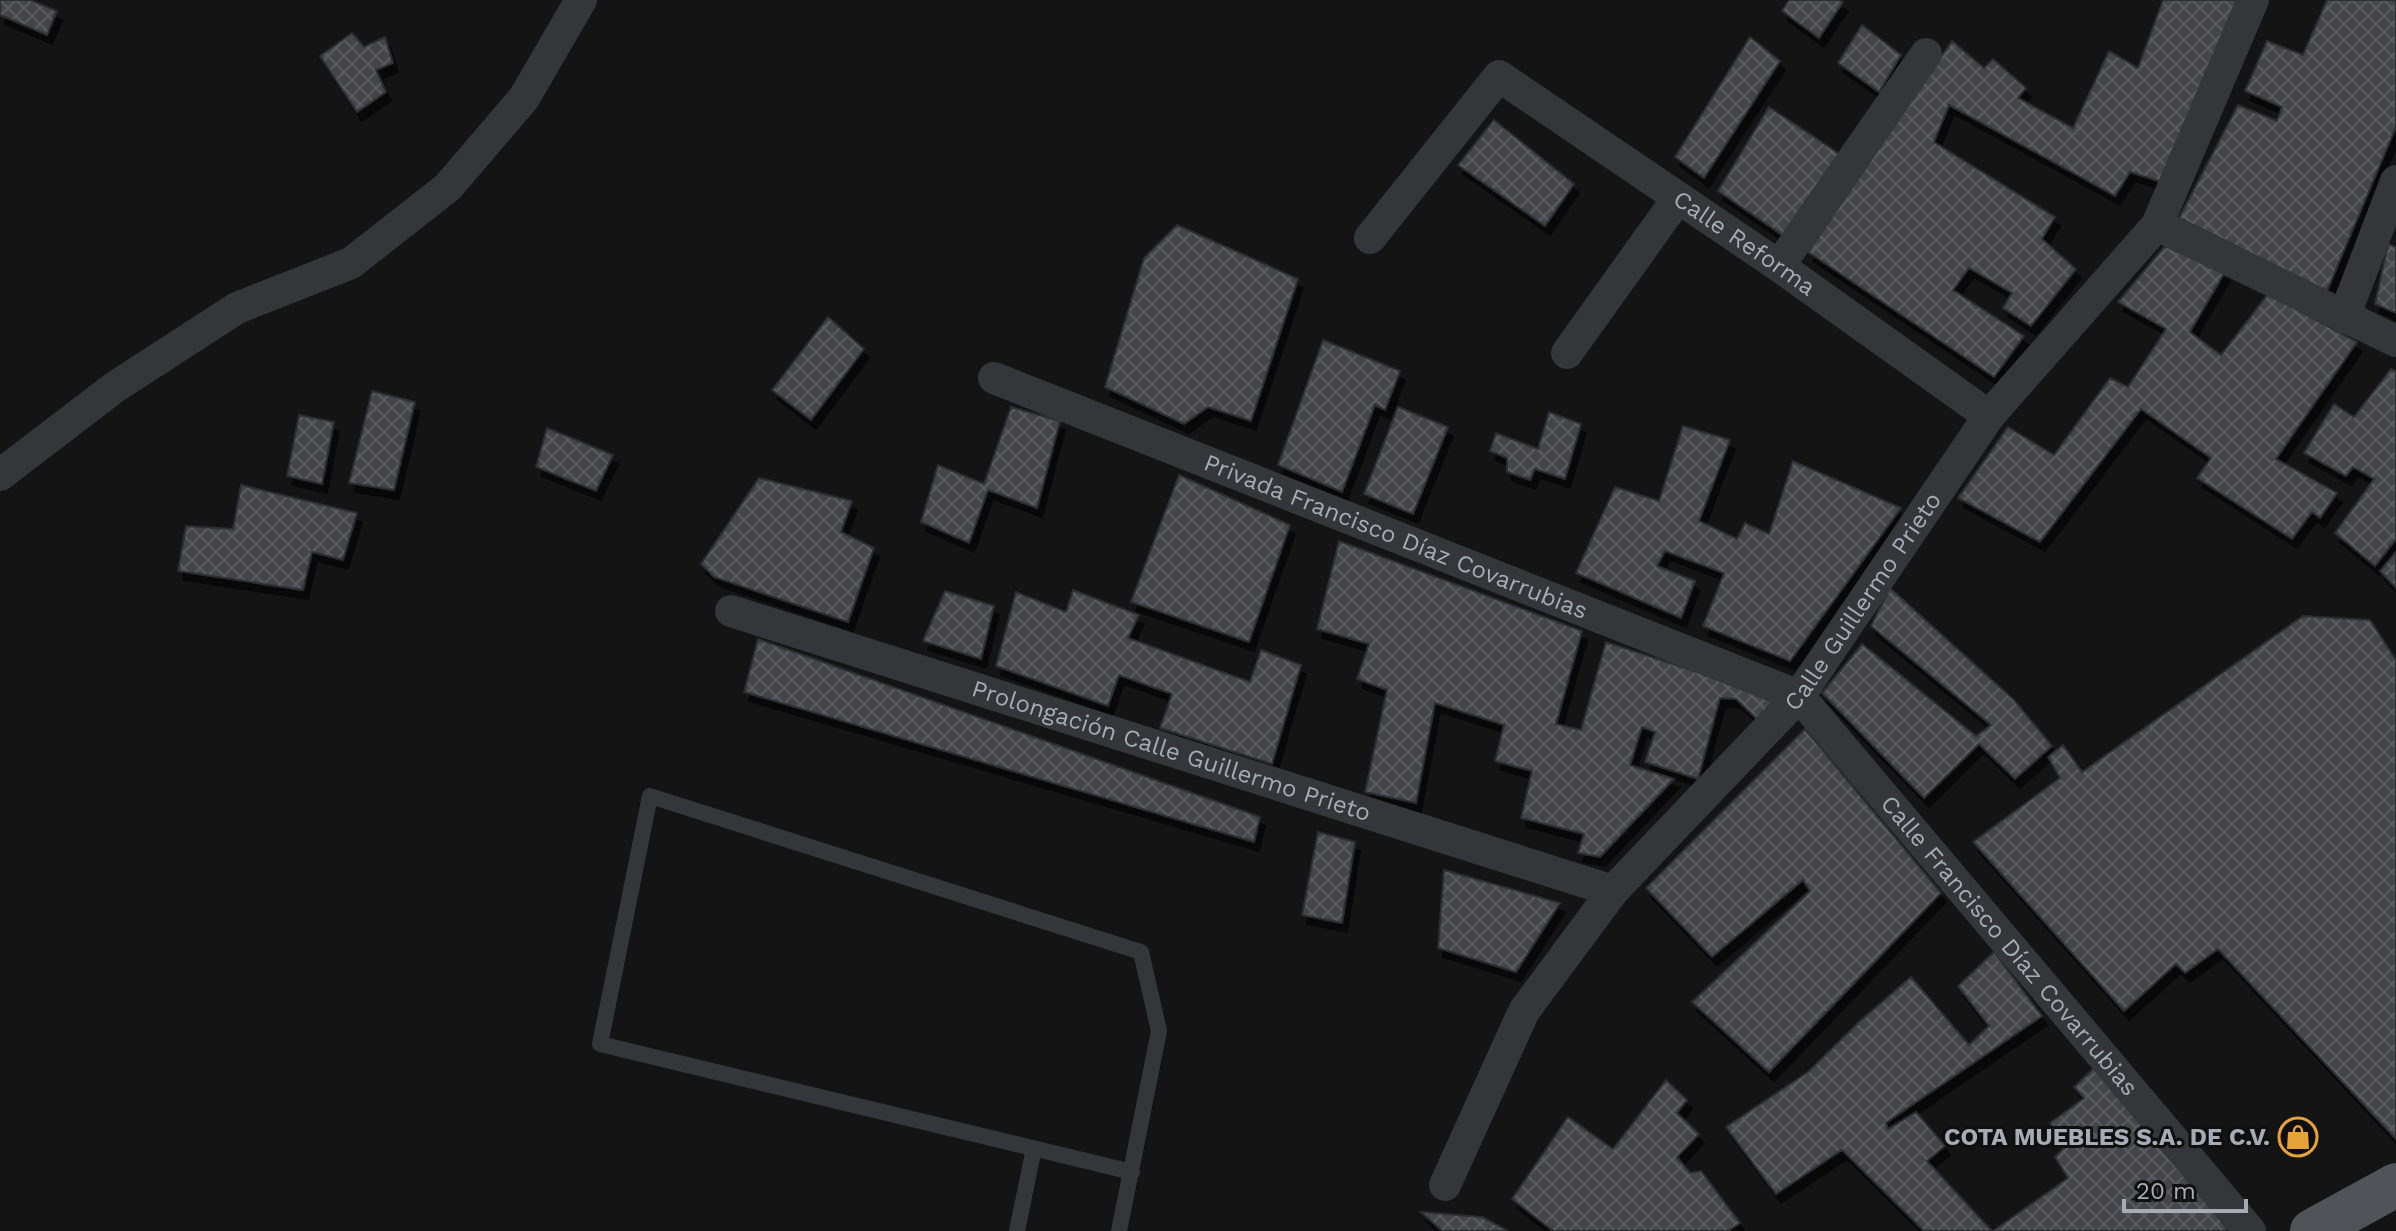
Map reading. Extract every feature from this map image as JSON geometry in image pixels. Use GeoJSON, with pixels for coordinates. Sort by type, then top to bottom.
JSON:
{"type":"FeatureCollection","features":[{"type":"Feature","properties":{"kind":"main road"},"geometry":{"type":"LineString","coordinates":[[2312,1231],[2396,1185]]}},
{"type":"Feature","properties":{"kind":"street"},"geometry":{"type":"LineString","coordinates":[[0,475],[127,379],[237,308],[351,263],[448,187],[524,98],[581,0]]}},
{"type":"Feature","properties":{"kind":"street","name":"Calle Guillermo Prieto"},"geometry":{"type":"LineString","coordinates":[[1445,1185],[1524,1011],[1613,891],[1799,696],[1989,416],[2157,225],[2253,0]]}},
{"type":"Feature","properties":{"kind":"street"},"geometry":{"type":"LineString","coordinates":[[1779,266],[1926,54]]}},
{"type":"Feature","properties":{"kind":"street","name":"Calle Reforma"},"geometry":{"type":"LineString","coordinates":[[1370,238],[1499,76],[1779,266],[1989,416]]}},
{"type":"Feature","properties":{"kind":"street"},"geometry":{"type":"LineString","coordinates":[[2344,317],[2396,181]]}},
{"type":"Feature","properties":{"kind":"street"},"geometry":{"type":"LineString","coordinates":[[1567,353],[1678,198]]}},
{"type":"Feature","properties":{"kind":"street"},"geometry":{"type":"LineString","coordinates":[[2157,225],[2396,341]]}},
{"type":"Feature","properties":{"kind":"street","name":"Privada Francisco Díaz Covarrubias"},"geometry":{"type":"LineString","coordinates":[[994,378],[1799,696]]}},
{"type":"Feature","properties":{"kind":"street","name":"Prolongación Calle Guillermo Prieto"},"geometry":{"type":"LineString","coordinates":[[731,611],[1613,891]]}},
{"type":"Feature","properties":{"kind":"street","name":"Calle Francisco Díaz Covarrubias"},"geometry":{"type":"LineString","coordinates":[[1799,696],[2250,1231]]}},
{"type":"Feature","properties":{"kind":"lane"},"geometry":{"type":"LineString","coordinates":[[1119,1231],[1132,1172],[1159,1031],[1141,952],[650,796],[600,1044],[1132,1172]]}},
{"type":"Feature","properties":{"kind":"lane"},"geometry":{"type":"LineString","coordinates":[[1017,1231],[1034,1148]]}},
{"type":"Feature","properties":{"kind":"building"},"geometry":{"type":"Polygon","coordinates":[[[0,0],[30,0],[57,11],[47,35],[0,15],[0,0]]]}},
{"type":"Feature","properties":{"kind":"building"},"geometry":{"type":"Polygon","coordinates":[[[1789,0],[1843,2],[1819,38],[1782,11],[1789,0]]]}},
{"type":"Feature","properties":{"kind":"building"},"geometry":{"type":"Polygon","coordinates":[[[2163,0],[2244,0],[2168,184],[2130,172],[2115,196],[1949,105],[1934,142],[2055,217],[2042,239],[2076,269],[2031,326],[2003,308],[2012,293],[1969,268],[1953,290],[2024,336],[1994,377],[1808,252],[1952,41],[1984,68],[1993,59],[2026,88],[2018,98],[2073,128],[2109,51],[2138,68],[2163,0]]]}},
{"type":"Feature","properties":{"kind":"building"},"geometry":{"type":"Polygon","coordinates":[[[2327,0],[2396,0],[2396,127],[2327,291],[2179,218],[2238,105],[2277,121],[2282,107],[2245,91],[2267,41],[2303,55],[2327,0]]]}},
{"type":"Feature","properties":{"kind":"building"},"geometry":{"type":"Polygon","coordinates":[[[1862,25],[1901,55],[1879,92],[1838,63],[1862,25]]]}},
{"type":"Feature","properties":{"kind":"building"},"geometry":{"type":"Polygon","coordinates":[[[352,33],[364,47],[385,37],[393,63],[376,70],[386,92],[357,112],[320,56],[352,33]]]}},
{"type":"Feature","properties":{"kind":"building"},"geometry":{"type":"Polygon","coordinates":[[[1750,37],[1780,61],[1704,178],[1675,157],[1750,37]]]}},
{"type":"Feature","properties":{"kind":"building"},"geometry":{"type":"Polygon","coordinates":[[[1769,107],[1841,155],[1788,239],[1718,191],[1769,107]]]}},
{"type":"Feature","properties":{"kind":"building"},"geometry":{"type":"Polygon","coordinates":[[[1494,120],[1574,184],[1545,226],[1458,165],[1494,120]]]}},
{"type":"Feature","properties":{"kind":"building"},"geometry":{"type":"Polygon","coordinates":[[[1177,225],[1298,279],[1251,421],[1208,407],[1184,424],[1105,387],[1144,258],[1177,225]]]}},
{"type":"Feature","properties":{"kind":"building"},"geometry":{"type":"Polygon","coordinates":[[[2388,244],[2396,247],[2396,313],[2375,304],[2388,244]]]}},
{"type":"Feature","properties":{"kind":"building"},"geometry":{"type":"Polygon","coordinates":[[[2165,246],[2225,272],[2190,332],[2221,355],[2268,294],[2357,342],[2276,459],[2337,493],[2320,518],[2312,512],[2292,539],[2197,478],[2211,458],[2141,409],[2040,542],[1958,498],[2008,427],[2054,455],[2110,378],[2128,387],[2166,329],[2118,302],[2165,246]]]}},
{"type":"Feature","properties":{"kind":"building"},"geometry":{"type":"Polygon","coordinates":[[[828,317],[864,349],[811,420],[772,390],[828,317]]]}},
{"type":"Feature","properties":{"kind":"building"},"geometry":{"type":"Polygon","coordinates":[[[1323,340],[1400,371],[1385,410],[1375,405],[1342,492],[1278,465],[1323,340]]]}},
{"type":"Feature","properties":{"kind":"building"},"geometry":{"type":"Polygon","coordinates":[[[2391,369],[2396,371],[2396,539],[2375,566],[2335,533],[2374,479],[2353,467],[2346,476],[2304,453],[2334,404],[2354,417],[2391,369]]]}},
{"type":"Feature","properties":{"kind":"building"},"geometry":{"type":"Polygon","coordinates":[[[372,391],[415,402],[394,490],[349,483],[372,391]]]}},
{"type":"Feature","properties":{"kind":"building"},"geometry":{"type":"Polygon","coordinates":[[[1011,407],[1060,421],[1037,508],[988,490],[969,543],[921,522],[938,465],[984,484],[1011,407]]]}},
{"type":"Feature","properties":{"kind":"building"},"geometry":{"type":"Polygon","coordinates":[[[1398,407],[1448,427],[1413,514],[1364,494],[1398,407]]]}},
{"type":"Feature","properties":{"kind":"building"},"geometry":{"type":"Polygon","coordinates":[[[1549,412],[1581,424],[1565,479],[1535,469],[1530,480],[1507,472],[1507,458],[1490,451],[1496,433],[1538,449],[1549,412]]]}},
{"type":"Feature","properties":{"kind":"building"},"geometry":{"type":"Polygon","coordinates":[[[299,415],[334,422],[322,484],[287,476],[299,415]]]}},
{"type":"Feature","properties":{"kind":"building"},"geometry":{"type":"Polygon","coordinates":[[[1683,426],[1730,440],[1699,521],[1737,539],[1745,523],[1769,534],[1793,461],[1901,508],[1790,661],[1703,626],[1724,573],[1665,551],[1657,566],[1695,581],[1681,618],[1576,573],[1615,487],[1659,501],[1683,426]]]}},
{"type":"Feature","properties":{"kind":"building"},"geometry":{"type":"Polygon","coordinates":[[[547,428],[613,455],[596,491],[536,467],[547,428]]]}},
{"type":"Feature","properties":{"kind":"building"},"geometry":{"type":"Polygon","coordinates":[[[1179,475],[1290,525],[1249,642],[1131,602],[1179,475]]]}},
{"type":"Feature","properties":{"kind":"building"},"geometry":{"type":"Polygon","coordinates":[[[759,478],[852,501],[841,532],[874,548],[848,622],[714,577],[701,564],[759,478]]]}},
{"type":"Feature","properties":{"kind":"building"},"geometry":{"type":"Polygon","coordinates":[[[241,485],[357,513],[343,560],[312,552],[303,590],[178,571],[186,526],[233,529],[241,485]]]}},
{"type":"Feature","properties":{"kind":"building"},"geometry":{"type":"Polygon","coordinates":[[[1339,541],[1582,631],[1556,724],[1581,730],[1606,642],[1776,698],[1758,720],[1736,699],[1720,698],[1698,779],[1645,762],[1655,732],[1642,727],[1630,765],[1674,779],[1600,857],[1578,853],[1584,834],[1521,818],[1532,771],[1495,761],[1504,725],[1435,703],[1416,803],[1365,792],[1387,690],[1357,679],[1369,644],[1317,629],[1339,541]]]}},
{"type":"Feature","properties":{"kind":"building"},"geometry":{"type":"Polygon","coordinates":[[[2396,552],[2396,588],[2380,571],[2396,552]]]}},
{"type":"Feature","properties":{"kind":"building"},"geometry":{"type":"Polygon","coordinates":[[[1890,588],[2014,700],[2052,746],[2015,779],[1979,744],[1924,798],[1822,693],[1862,644],[1976,736],[1991,725],[1871,626],[1890,588]]]}},
{"type":"Feature","properties":{"kind":"building"},"geometry":{"type":"Polygon","coordinates":[[[1073,590],[1139,615],[1128,638],[1250,682],[1261,650],[1301,665],[1272,764],[1160,728],[1172,694],[1119,675],[1108,706],[996,666],[1016,592],[1066,612],[1073,590]]]}},
{"type":"Feature","properties":{"kind":"building"},"geometry":{"type":"Polygon","coordinates":[[[945,591],[994,606],[981,659],[923,641],[945,591]]]}},
{"type":"Feature","properties":{"kind":"building"},"geometry":{"type":"Polygon","coordinates":[[[2303,616],[2370,620],[2396,660],[2396,1139],[2218,949],[2185,973],[2176,964],[2124,1011],[1973,842],[2060,778],[2048,757],[2063,745],[2082,772],[2303,616]]]}},
{"type":"Feature","properties":{"kind":"building"},"geometry":{"type":"Polygon","coordinates":[[[758,639],[1260,817],[1254,842],[744,692],[758,639]]]}},
{"type":"Feature","properties":{"kind":"building"},"geometry":{"type":"Polygon","coordinates":[[[1805,729],[1941,893],[1769,1072],[1692,1002],[1810,891],[1803,880],[1712,957],[1646,888],[1805,729]]]}},
{"type":"Feature","properties":{"kind":"building"},"geometry":{"type":"Polygon","coordinates":[[[1318,832],[1355,842],[1342,923],[1302,915],[1318,832]]]}},
{"type":"Feature","properties":{"kind":"building"},"geometry":{"type":"Polygon","coordinates":[[[1444,870],[1560,903],[1516,972],[1438,948],[1444,870]]]}},
{"type":"Feature","properties":{"kind":"building"},"geometry":{"type":"Polygon","coordinates":[[[1994,952],[2042,1016],[1886,1123],[1888,1129],[1916,1112],[1945,1146],[1927,1161],[1992,1231],[1924,1231],[1842,1150],[1776,1194],[1726,1127],[1808,1072],[1911,977],[1969,1045],[1989,1026],[1958,986],[1994,952]]]}},
{"type":"Feature","properties":{"kind":"building"},"geometry":{"type":"Polygon","coordinates":[[[2095,1067],[2228,1229],[1993,1231],[2068,1178],[2055,1157],[2067,1145],[2050,1123],[2084,1098],[2074,1087],[2095,1067]]]}},
{"type":"Feature","properties":{"kind":"building"},"geometry":{"type":"Polygon","coordinates":[[[1666,1080],[1687,1100],[1677,1113],[1699,1134],[1677,1157],[1690,1173],[1701,1171],[1740,1223],[1728,1231],[1553,1231],[1512,1199],[1568,1117],[1613,1149],[1666,1080]]]}},
{"type":"Feature","properties":{"kind":"building"},"geometry":{"type":"Polygon","coordinates":[[[1421,1212],[1482,1217],[1508,1231],[1442,1231],[1421,1212]]]}},
{"type":"Feature","properties":{"kind":"place","name":"COTA MUEBLES S.A. DE C.V."},"geometry":{"type":"Point","coordinates":[2298,1137]}}]}
